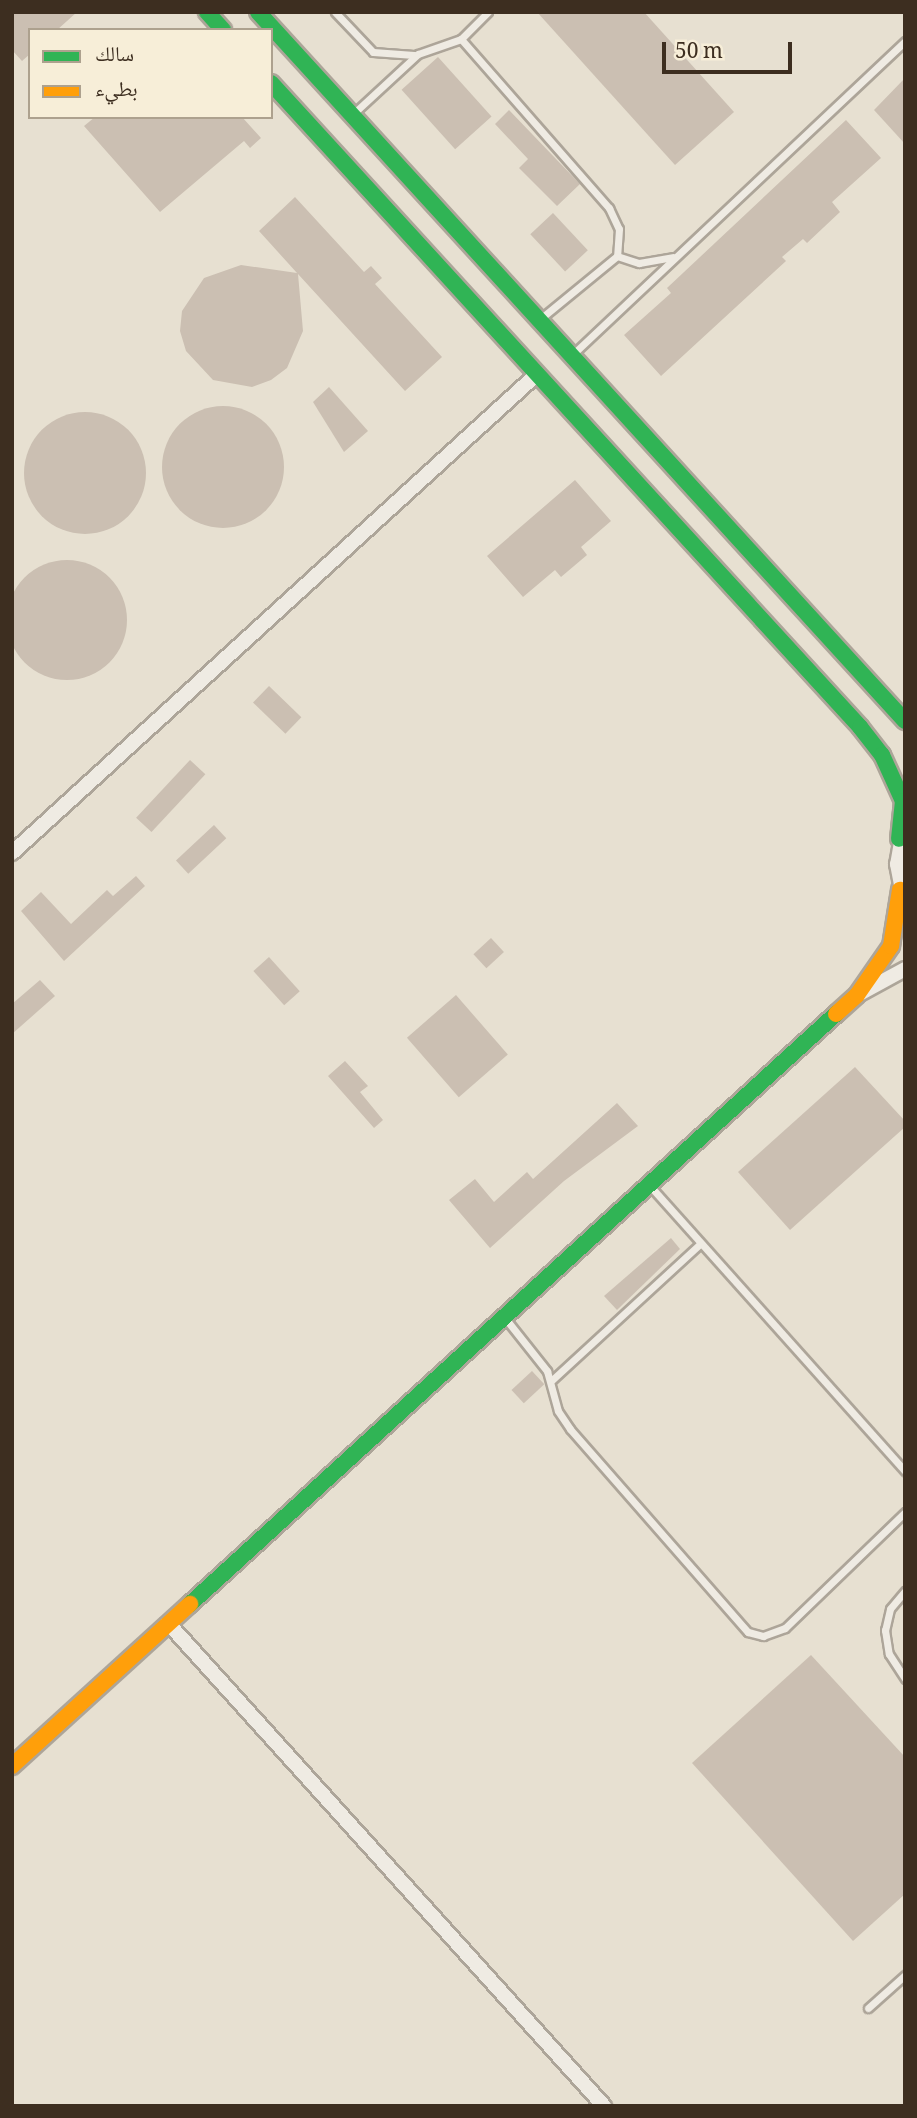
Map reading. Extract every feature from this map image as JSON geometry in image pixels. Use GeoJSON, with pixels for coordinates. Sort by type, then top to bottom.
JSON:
{"type":"FeatureCollection","features":[{"type":"Feature","properties":{"kind":"street"},"geometry":{"type":"LineString","coordinates":[[207,12],[221,28]]}},
{"type":"Feature","properties":{"kind":"street"},"geometry":{"type":"LineString","coordinates":[[258,12],[273,28]]}},
{"type":"Feature","properties":{"kind":"street"},"geometry":{"type":"LineString","coordinates":[[273,28],[905,721]]}},
{"type":"Feature","properties":{"kind":"street"},"geometry":{"type":"LineString","coordinates":[[12,1766],[857,995],[891,946],[902,895],[903,801],[883,755],[273,85]]}},
{"type":"Feature","properties":{"kind":"street"},"geometry":{"type":"LineString","coordinates":[[12,853],[536,375]]}},
{"type":"Feature","properties":{"kind":"street"},"geometry":{"type":"LineString","coordinates":[[857,995],[905,969]]}},
{"type":"Feature","properties":{"kind":"street"},"geometry":{"type":"LineString","coordinates":[[168,1623],[604,2106]]}},
{"type":"Feature","properties":{"kind":"lane"},"geometry":{"type":"LineString","coordinates":[[335,12],[373,52],[404,58],[461,39],[488,12]]}},
{"type":"Feature","properties":{"kind":"lane"},"geometry":{"type":"LineString","coordinates":[[461,39],[609,208],[618,229],[617,256],[538,320]]}},
{"type":"Feature","properties":{"kind":"lane"},"geometry":{"type":"LineString","coordinates":[[571,356],[905,41]]}},
{"type":"Feature","properties":{"kind":"lane"},"geometry":{"type":"LineString","coordinates":[[352,115],[418,54]]}},
{"type":"Feature","properties":{"kind":"lane"},"geometry":{"type":"LineString","coordinates":[[617,256],[650,263],[682,251]]}},
{"type":"Feature","properties":{"kind":"lane"},"geometry":{"type":"LineString","coordinates":[[649,1184],[905,1471]]}},
{"type":"Feature","properties":{"kind":"lane"},"geometry":{"type":"LineString","coordinates":[[552,1380],[701,1243]]}},
{"type":"Feature","properties":{"kind":"lane"},"geometry":{"type":"LineString","coordinates":[[503,1316],[552,1380],[558,1412],[570,1429],[747,1632],[763,1636],[785,1628],[905,1512]]}},
{"type":"Feature","properties":{"kind":"lane"},"geometry":{"type":"LineString","coordinates":[[905,1591],[890,1609],[885,1630],[889,1654],[905,1679]]}},
{"type":"Feature","properties":{"kind":"lane"},"geometry":{"type":"LineString","coordinates":[[868,2008],[905,1975]]}},
{"type":"Feature","properties":{"kind":"building"},"geometry":{"type":"Polygon","coordinates":[[[12,12],[77,12],[59,28],[28,28],[28,56],[22,61],[12,50],[12,12]]]}},
{"type":"Feature","properties":{"kind":"building"},"geometry":{"type":"Polygon","coordinates":[[[537,12],[644,12],[734,112],[675,165],[537,12]]]}},
{"type":"Feature","properties":{"kind":"building"},"geometry":{"type":"Polygon","coordinates":[[[438,57],[492,116],[455,149],[402,90],[438,57]]]}},
{"type":"Feature","properties":{"kind":"building"},"geometry":{"type":"Polygon","coordinates":[[[905,78],[905,144],[874,110],[905,78]]]}},
{"type":"Feature","properties":{"kind":"building"},"geometry":{"type":"Polygon","coordinates":[[[509,110],[580,184],[557,206],[519,168],[528,159],[495,124],[509,110]]]}},
{"type":"Feature","properties":{"kind":"building"},"geometry":{"type":"Polygon","coordinates":[[[93,119],[244,119],[261,138],[250,148],[244,141],[160,212],[84,126],[93,119]]]}},
{"type":"Feature","properties":{"kind":"building"},"geometry":{"type":"Polygon","coordinates":[[[846,120],[881,158],[832,202],[840,212],[807,243],[803,239],[782,257],[786,261],[661,376],[624,335],[671,293],[667,288],[846,120]]]}},
{"type":"Feature","properties":{"kind":"building"},"geometry":{"type":"Polygon","coordinates":[[[295,197],[364,272],[371,266],[382,278],[375,284],[442,357],[405,391],[298,274],[303,331],[287,368],[271,380],[252,387],[213,380],[186,351],[180,331],[182,311],[204,278],[241,265],[297,273],[259,231],[295,197]]]}},
{"type":"Feature","properties":{"kind":"building"},"geometry":{"type":"Polygon","coordinates":[[[553,213],[588,250],[565,271],[530,234],[553,213]]]}},
{"type":"Feature","properties":{"kind":"building"},"geometry":{"type":"Polygon","coordinates":[[[329,387],[368,431],[344,452],[313,402],[329,387]]]}},
{"type":"Feature","properties":{"kind":"building"},"geometry":{"type":"Polygon","coordinates":[[[223,406],[246,411],[266,424],[279,444],[284,467],[279,490],[266,510],[246,523],[223,528],[200,523],[180,510],[167,490],[162,467],[167,444],[180,424],[200,411],[223,406]]]}},
{"type":"Feature","properties":{"kind":"building"},"geometry":{"type":"Polygon","coordinates":[[[85,412],[108,417],[128,430],[141,450],[146,473],[141,496],[128,516],[108,529],[85,534],[62,529],[42,516],[29,496],[24,473],[29,450],[42,430],[62,417],[85,412]]]}},
{"type":"Feature","properties":{"kind":"building"},"geometry":{"type":"Polygon","coordinates":[[[575,480],[611,521],[581,547],[587,555],[561,577],[555,570],[523,597],[487,556],[575,480]]]}},
{"type":"Feature","properties":{"kind":"building"},"geometry":{"type":"Polygon","coordinates":[[[67,560],[90,565],[109,578],[122,597],[127,620],[122,643],[109,662],[90,675],[67,680],[44,675],[25,662],[12,643],[7,620],[12,597],[25,578],[44,565],[67,560]]]}},
{"type":"Feature","properties":{"kind":"building"},"geometry":{"type":"Polygon","coordinates":[[[269,686],[301,717],[285,734],[253,703],[269,686]]]}},
{"type":"Feature","properties":{"kind":"building"},"geometry":{"type":"Polygon","coordinates":[[[190,760],[205,774],[151,832],[136,818],[190,760]]]}},
{"type":"Feature","properties":{"kind":"building"},"geometry":{"type":"Polygon","coordinates":[[[214,825],[226,838],[188,874],[176,860],[214,825]]]}},
{"type":"Feature","properties":{"kind":"building"},"geometry":{"type":"Polygon","coordinates":[[[136,876],[145,886],[64,961],[21,911],[41,892],[71,924],[107,890],[113,896],[136,876]]]}},
{"type":"Feature","properties":{"kind":"building"},"geometry":{"type":"Polygon","coordinates":[[[491,938],[504,952],[486,968],[473,954],[491,938]]]}},
{"type":"Feature","properties":{"kind":"building"},"geometry":{"type":"Polygon","coordinates":[[[269,957],[300,991],[284,1005],[253,971],[269,957]]]}},
{"type":"Feature","properties":{"kind":"building"},"geometry":{"type":"Polygon","coordinates":[[[40,980],[55,996],[12,1034],[12,1004],[40,980]]]}},
{"type":"Feature","properties":{"kind":"building"},"geometry":{"type":"Polygon","coordinates":[[[456,995],[508,1055],[459,1097],[407,1038],[456,995]]]}},
{"type":"Feature","properties":{"kind":"building"},"geometry":{"type":"Polygon","coordinates":[[[345,1061],[368,1086],[360,1092],[383,1120],[374,1128],[328,1076],[345,1061]]]}},
{"type":"Feature","properties":{"kind":"building"},"geometry":{"type":"Polygon","coordinates":[[[855,1067],[905,1121],[905,1127],[790,1230],[738,1172],[855,1067]]]}},
{"type":"Feature","properties":{"kind":"building"},"geometry":{"type":"Polygon","coordinates":[[[617,1103],[638,1126],[564,1181],[490,1248],[449,1200],[475,1179],[494,1202],[527,1172],[533,1179],[617,1103]]]}},
{"type":"Feature","properties":{"kind":"building"},"geometry":{"type":"Polygon","coordinates":[[[671,1238],[680,1249],[617,1310],[604,1296],[671,1238]]]}},
{"type":"Feature","properties":{"kind":"building"},"geometry":{"type":"Polygon","coordinates":[[[532,1371],[544,1384],[524,1403],[512,1390],[532,1371]]]}},
{"type":"Feature","properties":{"kind":"building"},"geometry":{"type":"Polygon","coordinates":[[[811,1655],[905,1757],[905,1894],[853,1941],[692,1763],[811,1655]]]}},
{"type":"Feature","properties":{"kind":"traffic: fast"},"geometry":{"type":"LineString","coordinates":[[207,12],[221,28]]}},
{"type":"Feature","properties":{"kind":"traffic: fast"},"geometry":{"type":"LineString","coordinates":[[258,12],[273,28]]}},
{"type":"Feature","properties":{"kind":"traffic: fast"},"geometry":{"type":"LineString","coordinates":[[273,28],[905,721]]}},
{"type":"Feature","properties":{"kind":"traffic: fast"},"geometry":{"type":"LineString","coordinates":[[273,85],[860,727],[882,755],[903,801],[899,839]]}},
{"type":"Feature","properties":{"kind":"traffic: fast"},"geometry":{"type":"LineString","coordinates":[[190,1604],[836,1014]]}},
{"type":"Feature","properties":{"kind":"traffic: slow"},"geometry":{"type":"LineString","coordinates":[[836,1014],[857,995],[891,946],[900,890]]}},
{"type":"Feature","properties":{"kind":"traffic: slow"},"geometry":{"type":"LineString","coordinates":[[12,1766],[190,1604]]}}]}
